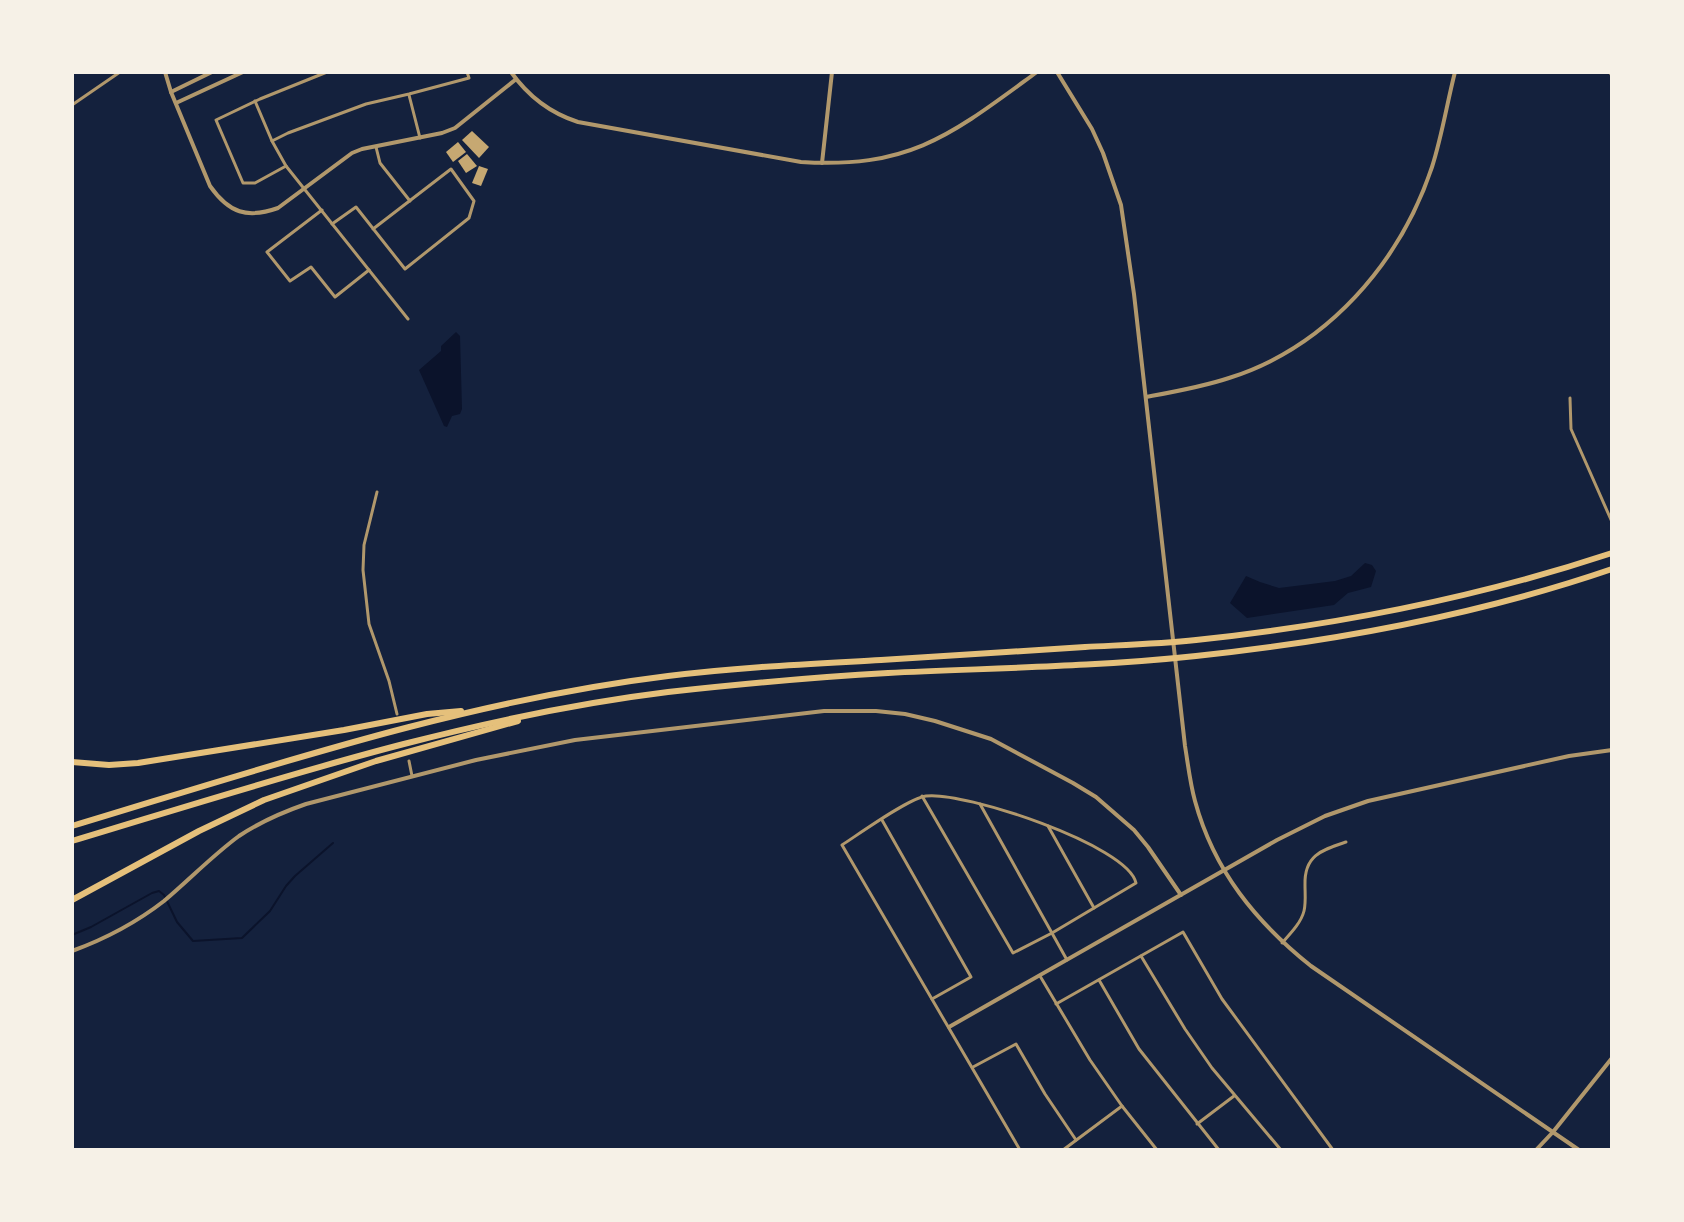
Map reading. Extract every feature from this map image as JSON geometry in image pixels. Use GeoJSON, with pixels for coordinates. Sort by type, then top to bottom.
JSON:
{"type":"FeatureCollection","features":[{"type":"Feature","properties":{"kind":"highway"},"geometry":{"type":"LineString","coordinates":[[72,826],[352,743],[476,710],[562,692],[764,667],[1192,640],[1292,628],[1444,601],[1612,553]]}},
{"type":"Feature","properties":{"kind":"highway"},"geometry":{"type":"LineString","coordinates":[[72,841],[372,751],[568,708],[764,682],[1130,661],[1293,644],[1442,616],[1612,569]]}},
{"type":"Feature","properties":{"kind":"highway"},"geometry":{"type":"LineString","coordinates":[[72,900],[199,831],[264,800],[376,761],[568,708]]}},
{"type":"Feature","properties":{"kind":"highway"},"geometry":{"type":"LineString","coordinates":[[72,762],[109,765],[138,763],[427,714],[476,710]]}},
{"type":"Feature","properties":{"kind":"street"},"geometry":{"type":"LineString","coordinates":[[72,105],[120,72]]}},
{"type":"Feature","properties":{"kind":"street"},"geometry":{"type":"LineString","coordinates":[[165,72],[210,186],[233,209],[249,214],[278,208],[352,153],[455,128],[516,79]]}},
{"type":"Feature","properties":{"kind":"street"},"geometry":{"type":"LineString","coordinates":[[171,92],[212,72]]}},
{"type":"Feature","properties":{"kind":"street"},"geometry":{"type":"LineString","coordinates":[[176,103],[243,72]]}},
{"type":"Feature","properties":{"kind":"street"},"geometry":{"type":"LineString","coordinates":[[286,166],[255,183],[243,183],[216,120],[327,72]]}},
{"type":"Feature","properties":{"kind":"street"},"geometry":{"type":"LineString","coordinates":[[272,141],[366,104],[469,78],[467,72]]}},
{"type":"Feature","properties":{"kind":"street"},"geometry":{"type":"LineString","coordinates":[[511,72],[539,102],[578,122],[801,162],[822,163],[872,161],[920,148],[971,120],[1037,72]]}},
{"type":"Feature","properties":{"kind":"street"},"geometry":{"type":"LineString","coordinates":[[822,163],[832,72]]}},
{"type":"Feature","properties":{"kind":"street"},"geometry":{"type":"LineString","coordinates":[[1057,72],[1103,151],[1121,205],[1134,294],[1185,746],[1195,800],[1224,870],[1259,919],[1311,966],[1579,1150]]}},
{"type":"Feature","properties":{"kind":"street"},"geometry":{"type":"LineString","coordinates":[[1146,397],[1229,378],[1258,367],[1306,340],[1361,292],[1392,251],[1413,212],[1432,166],[1455,72]]}},
{"type":"Feature","properties":{"kind":"street"},"geometry":{"type":"LineString","coordinates":[[409,94],[420,138]]}},
{"type":"Feature","properties":{"kind":"street"},"geometry":{"type":"LineString","coordinates":[[255,101],[286,166],[408,319]]}},
{"type":"Feature","properties":{"kind":"street"},"geometry":{"type":"LineString","coordinates":[[376,146],[380,163],[410,201]]}},
{"type":"Feature","properties":{"kind":"street"},"geometry":{"type":"LineString","coordinates":[[332,224],[356,207],[373,229],[405,269],[469,218],[474,201],[451,169],[373,229]]}},
{"type":"Feature","properties":{"kind":"street"},"geometry":{"type":"LineString","coordinates":[[322,210],[267,252],[290,281],[311,267],[335,297],[369,270]]}},
{"type":"Feature","properties":{"kind":"street"},"geometry":{"type":"LineString","coordinates":[[1570,398],[1571,429],[1612,522]]}},
{"type":"Feature","properties":{"kind":"street"},"geometry":{"type":"LineString","coordinates":[[377,492],[364,545],[363,570],[369,624],[397,714]]}},
{"type":"Feature","properties":{"kind":"street"},"geometry":{"type":"LineString","coordinates":[[72,951],[133,922],[170,896],[238,837],[306,804],[476,760],[575,740],[824,711],[905,714],[991,739],[1096,797],[1134,830],[1181,895]]}},
{"type":"Feature","properties":{"kind":"street"},"geometry":{"type":"LineString","coordinates":[[949,1027],[1309,823],[1368,801],[1569,756],[1612,750]]}},
{"type":"Feature","properties":{"kind":"street"},"geometry":{"type":"LineString","coordinates":[[409,761],[412,776]]}},
{"type":"Feature","properties":{"kind":"street"},"geometry":{"type":"LineString","coordinates":[[922,796],[1013,953],[1136,883],[1135,877],[1121,864],[1082,839],[980,804],[949,797],[922,796],[842,845],[1020,1150]]}},
{"type":"Feature","properties":{"kind":"street"},"geometry":{"type":"LineString","coordinates":[[980,804],[1067,960]]}},
{"type":"Feature","properties":{"kind":"street"},"geometry":{"type":"LineString","coordinates":[[882,820],[971,977],[932,999]]}},
{"type":"Feature","properties":{"kind":"street"},"geometry":{"type":"LineString","coordinates":[[1048,826],[1094,908]]}},
{"type":"Feature","properties":{"kind":"street"},"geometry":{"type":"LineString","coordinates":[[1282,943],[1304,911],[1308,865],[1315,855],[1346,842]]}},
{"type":"Feature","properties":{"kind":"street"},"geometry":{"type":"LineString","coordinates":[[1056,1004],[1183,932],[1222,999],[1333,1150]]}},
{"type":"Feature","properties":{"kind":"street"},"geometry":{"type":"LineString","coordinates":[[1141,956],[1185,1029],[1234,1096],[1281,1150]]}},
{"type":"Feature","properties":{"kind":"street"},"geometry":{"type":"LineString","coordinates":[[1040,976],[1090,1060],[1157,1150]]}},
{"type":"Feature","properties":{"kind":"street"},"geometry":{"type":"LineString","coordinates":[[1099,980],[1139,1049],[1219,1150]]}},
{"type":"Feature","properties":{"kind":"street"},"geometry":{"type":"LineString","coordinates":[[973,1067],[1016,1044],[1076,1140]]}},
{"type":"Feature","properties":{"kind":"street"},"geometry":{"type":"LineString","coordinates":[[1536,1150],[1612,1058]]}},
{"type":"Feature","properties":{"kind":"street"},"geometry":{"type":"LineString","coordinates":[[1197,1124],[1234,1096]]}},
{"type":"Feature","properties":{"kind":"street"},"geometry":{"type":"LineString","coordinates":[[1063,1150],[1122,1106]]}},
{"type":"Feature","properties":{"kind":"water"},"geometry":{"type":"Polygon","coordinates":[[[456,332],[460,336],[462,409],[460,414],[452,416],[447,427],[419,370],[441,351],[441,346],[456,332]]]}},
{"type":"Feature","properties":{"kind":"water"},"geometry":{"type":"Polygon","coordinates":[[[1365,563],[1372,565],[1376,571],[1371,587],[1348,593],[1334,605],[1247,618],[1230,603],[1246,576],[1279,588],[1335,581],[1351,576],[1365,563]]]}},
{"type":"Feature","properties":{"kind":"building"},"geometry":{"type":"Polygon","coordinates":[[[472,131],[489,147],[479,158],[462,140],[472,131]]]}},
{"type":"Feature","properties":{"kind":"building"},"geometry":{"type":"Polygon","coordinates":[[[458,142],[466,152],[453,162],[446,152],[458,142]]]}},
{"type":"Feature","properties":{"kind":"building"},"geometry":{"type":"Polygon","coordinates":[[[467,154],[477,166],[466,173],[458,161],[467,154]]]}},
{"type":"Feature","properties":{"kind":"building"},"geometry":{"type":"Polygon","coordinates":[[[479,166],[488,169],[481,186],[472,183],[479,166]]]}},
{"type":"Feature","properties":{"kind":"waterway"},"geometry":{"type":"LineString","coordinates":[[72,935],[159,891],[177,922],[193,941],[242,938],[270,911],[295,876],[333,843]]}}]}
